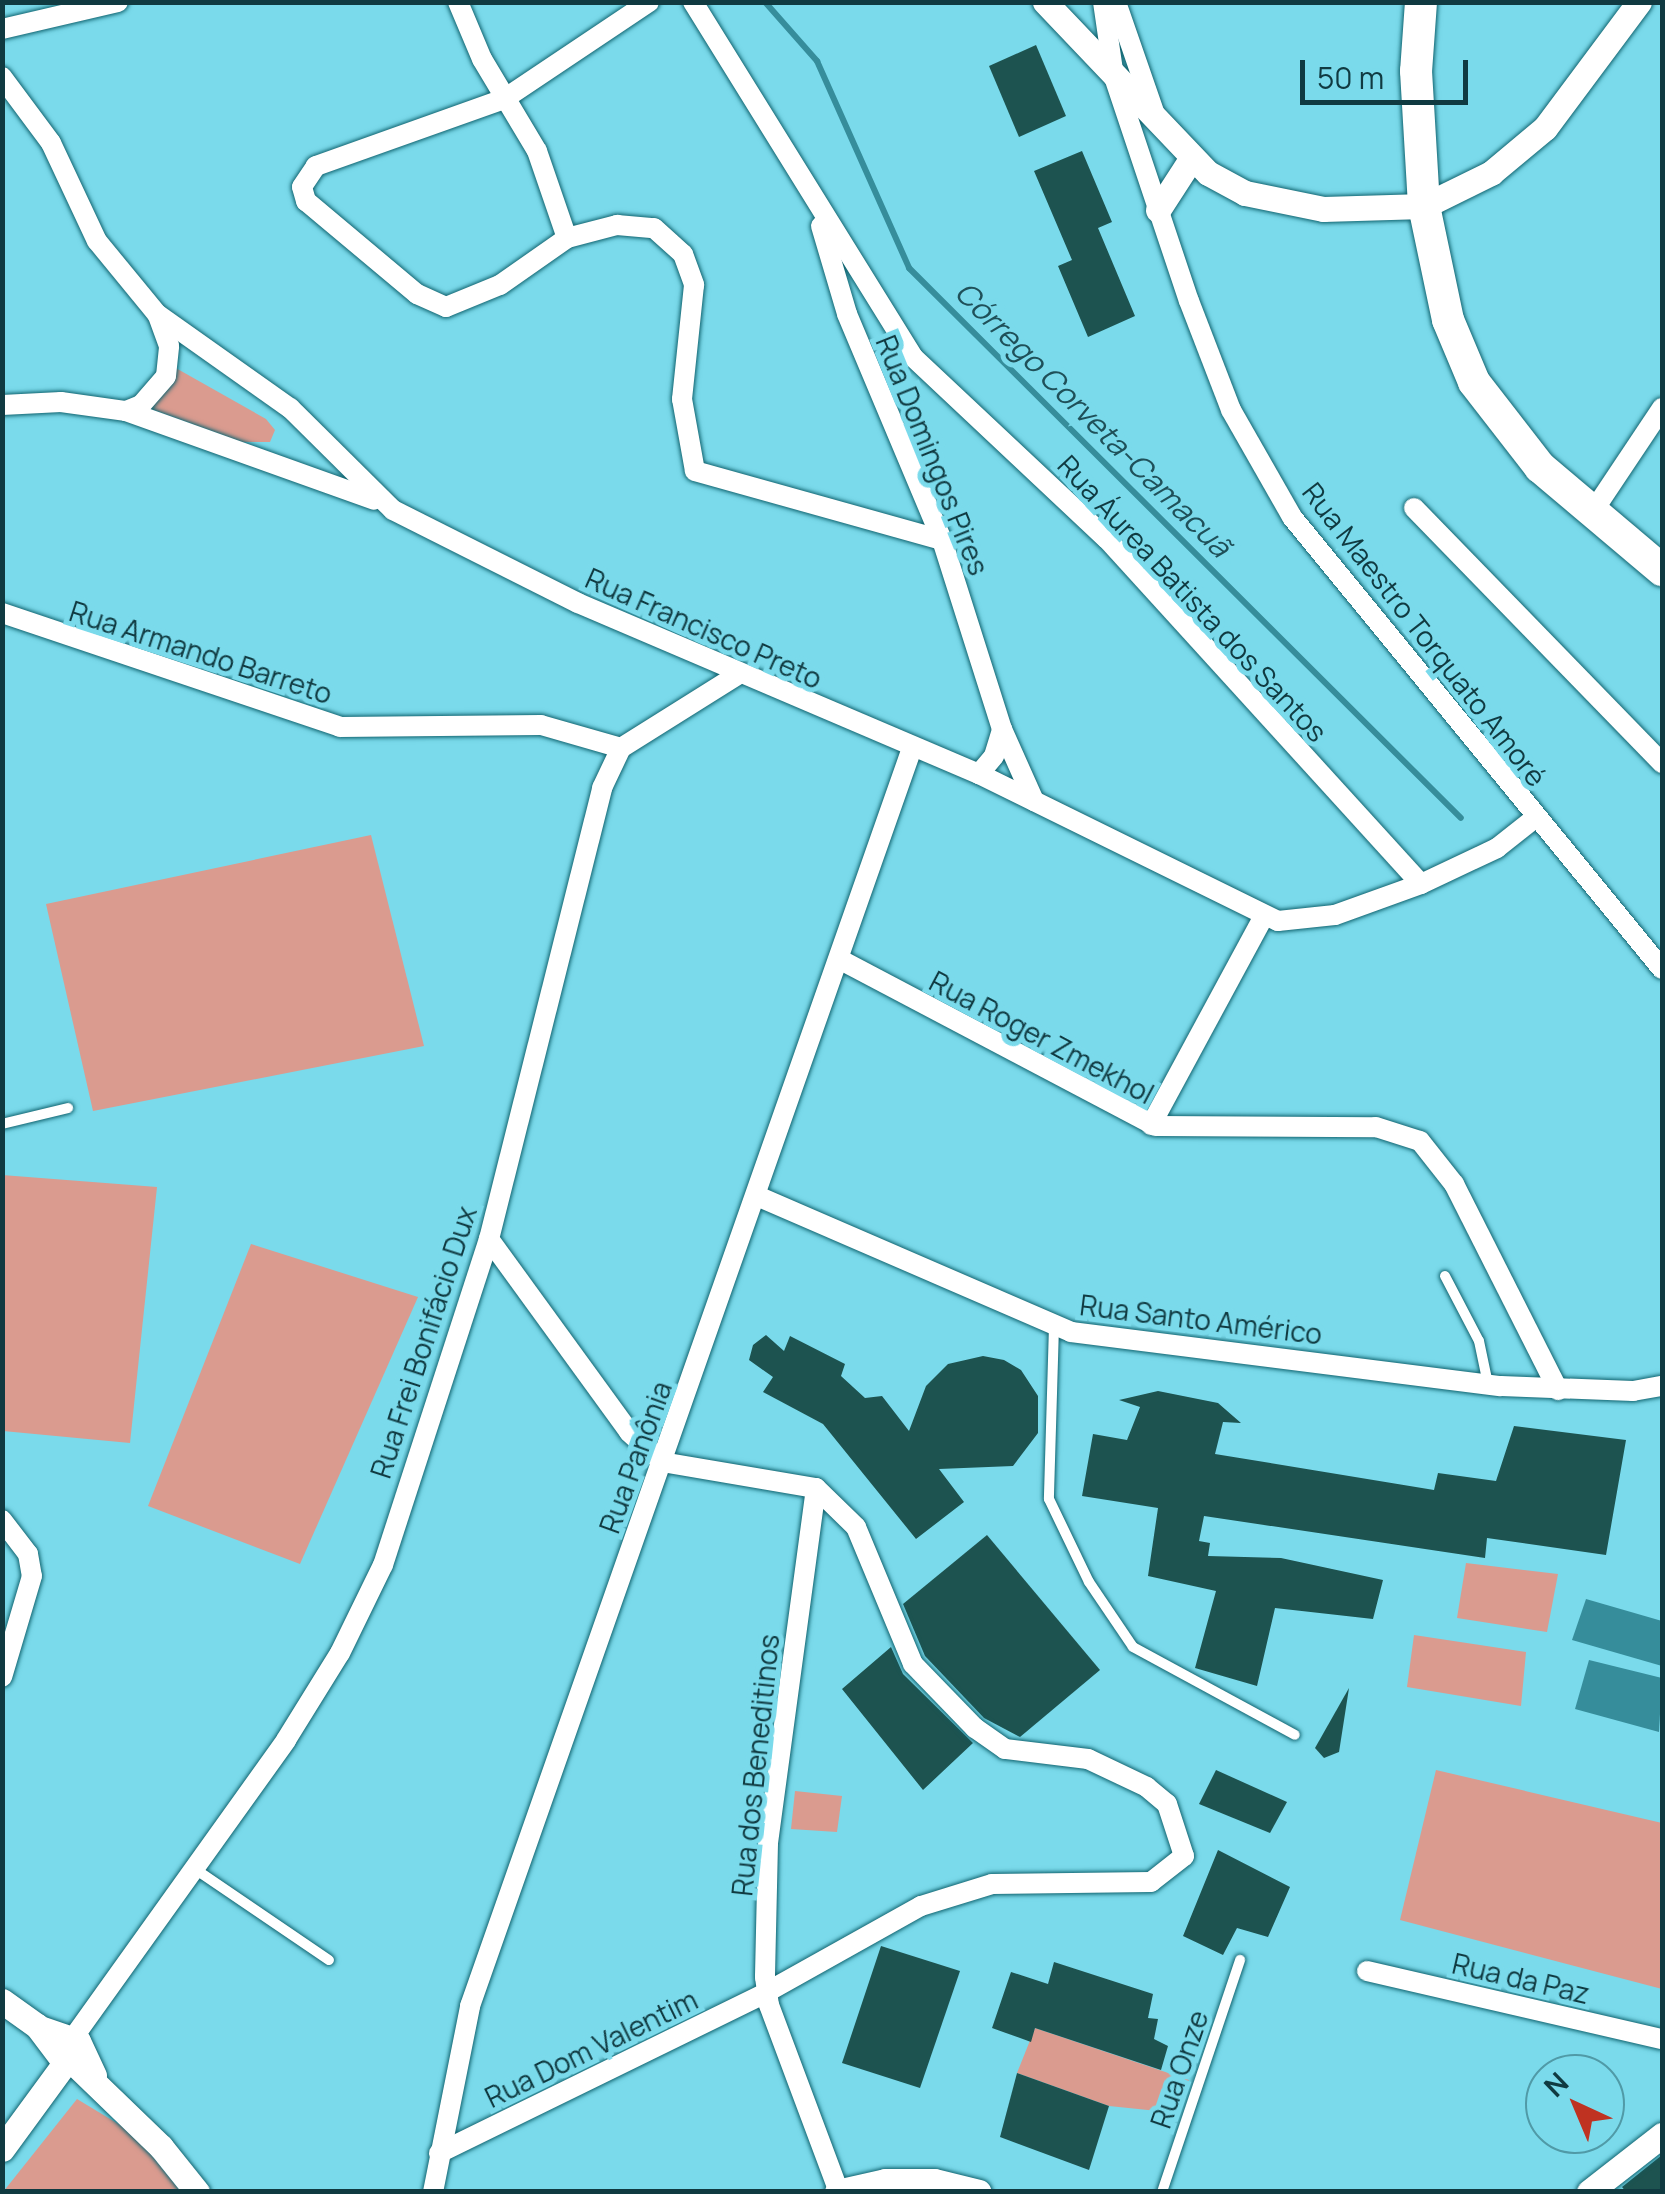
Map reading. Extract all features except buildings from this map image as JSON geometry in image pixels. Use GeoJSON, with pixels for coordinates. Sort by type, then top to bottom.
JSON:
{"type":"FeatureCollection","features":[{"type":"Feature","properties":{"kind":"main road"},"geometry":{"type":"LineString","coordinates":[[1421,2],[1416,71],[1424,206],[1448,320],[1474,382],[1540,467],[1590,516],[1662,570]]}},
{"type":"Feature","properties":{"kind":"street"},"geometry":{"type":"LineString","coordinates":[[2,29],[118,2]]}},
{"type":"Feature","properties":{"kind":"street"},"geometry":{"type":"LineString","coordinates":[[458,2],[504,99],[536,152],[567,238]]}},
{"type":"Feature","properties":{"kind":"street"},"geometry":{"type":"LineString","coordinates":[[649,2],[504,99],[316,166],[302,188],[306,201],[417,294],[446,307],[500,286],[567,238],[635,224],[654,228],[683,254],[694,285],[684,437],[696,471],[942,540]]}},
{"type":"Feature","properties":{"kind":"street","name":"Rua Áurea Batista dos Santos"},"geometry":{"type":"LineString","coordinates":[[693,2],[912,357],[1108,540],[1422,884]]}},
{"type":"Feature","properties":{"kind":"street","name":"Rua Maestro Torquato Amoré"},"geometry":{"type":"LineString","coordinates":[[1103,2],[1114,77],[1231,410],[1292,517],[1662,969]]}},
{"type":"Feature","properties":{"kind":"street"},"geometry":{"type":"LineString","coordinates":[[1116,2],[1158,124]]}},
{"type":"Feature","properties":{"kind":"street"},"geometry":{"type":"LineString","coordinates":[[1051,4],[1191,159],[1245,193],[1323,209],[1424,206],[1447,199],[1521,151],[1574,94],[1640,2]]}},
{"type":"Feature","properties":{"kind":"street","name":"Rua Francisco Preto"},"geometry":{"type":"LineString","coordinates":[[2,77],[51,142],[97,241],[157,314],[290,408],[394,510],[736,676],[979,774],[1264,916],[1298,923],[1422,884],[1497,848],[1535,818]]}},
{"type":"Feature","properties":{"kind":"street"},"geometry":{"type":"LineString","coordinates":[[1158,210],[1191,159]]}},
{"type":"Feature","properties":{"kind":"street","name":"Rua Domingos Pires"},"geometry":{"type":"LineString","coordinates":[[814,200],[847,314],[942,540],[1002,729],[1034,801]]}},
{"type":"Feature","properties":{"kind":"street"},"geometry":{"type":"LineString","coordinates":[[126,411],[140,405],[166,376],[168,346],[157,314]]}},
{"type":"Feature","properties":{"kind":"street"},"geometry":{"type":"LineString","coordinates":[[2,405],[61,402],[126,411],[343,485],[394,510]]}},
{"type":"Feature","properties":{"kind":"street"},"geometry":{"type":"LineString","coordinates":[[1590,516],[1662,408]]}},
{"type":"Feature","properties":{"kind":"street"},"geometry":{"type":"LineString","coordinates":[[1414,508],[1662,763]]}},
{"type":"Feature","properties":{"kind":"street","name":"Rua Armando Barreto"},"geometry":{"type":"LineString","coordinates":[[2,614],[340,727],[541,724],[621,748]]}},
{"type":"Feature","properties":{"kind":"street"},"geometry":{"type":"LineString","coordinates":[[621,748],[736,676]]}},
{"type":"Feature","properties":{"kind":"street"},"geometry":{"type":"LineString","coordinates":[[979,774],[994,756],[1002,729]]}},
{"type":"Feature","properties":{"kind":"street","name":"Rua Frei Bonifácio Dux"},"geometry":{"type":"LineString","coordinates":[[2,2149],[340,1653],[383,1565],[489,1239],[602,788],[621,748]]}},
{"type":"Feature","properties":{"kind":"street","name":"Rua Panônia"},"geometry":{"type":"LineString","coordinates":[[433,2192],[470,2006],[758,1196],[912,748]]}},
{"type":"Feature","properties":{"kind":"street"},"geometry":{"type":"LineString","coordinates":[[994,756],[1022,774]]}},
{"type":"Feature","properties":{"kind":"street"},"geometry":{"type":"LineString","coordinates":[[1151,1125],[1264,916]]}},
{"type":"Feature","properties":{"kind":"street","name":"Rua Roger Zmekhol"},"geometry":{"type":"LineString","coordinates":[[839,960],[1151,1125],[1376,1127],[1420,1141],[1454,1184],[1558,1390]]}},
{"type":"Feature","properties":{"kind":"street","name":"Rua Santo Américo"},"geometry":{"type":"LineString","coordinates":[[758,1196],[1054,1326],[1488,1384],[1558,1390],[1662,1386]]}},
{"type":"Feature","properties":{"kind":"street"},"geometry":{"type":"LineString","coordinates":[[489,1239],[629,1432],[662,1462],[816,1488]]}},
{"type":"Feature","properties":{"kind":"street","name":"Rua dos Beneditinos"},"geometry":{"type":"LineString","coordinates":[[816,1488],[768,1843],[767,1992],[839,2191]]}},
{"type":"Feature","properties":{"kind":"street","name":"Rua Dom Valentim"},"geometry":{"type":"LineString","coordinates":[[440,2153],[767,1992],[922,1906],[992,1884],[1150,1882],[1184,1856],[1167,1804],[1146,1786],[1088,1759],[1004,1749],[975,1728],[913,1664],[856,1527],[816,1488]]}},
{"type":"Feature","properties":{"kind":"street"},"geometry":{"type":"LineString","coordinates":[[2,1520],[28,1554],[32,1576],[2,1677]]}},
{"type":"Feature","properties":{"kind":"street","name":"Rua da Paz"},"geometry":{"type":"LineString","coordinates":[[1367,1971],[1662,2039]]}},
{"type":"Feature","properties":{"kind":"street"},"geometry":{"type":"LineString","coordinates":[[2,2001],[70,2051],[197,2192]]}},
{"type":"Feature","properties":{"kind":"street"},"geometry":{"type":"LineString","coordinates":[[1589,2192],[1662,2135]]}},
{"type":"Feature","properties":{"kind":"street"},"geometry":{"type":"LineString","coordinates":[[839,2191],[934,2181],[979,2192]]}},
{"type":"Feature","properties":{"kind":"lane"},"geometry":{"type":"LineString","coordinates":[[2,1124],[68,1108]]}},
{"type":"Feature","properties":{"kind":"lane"},"geometry":{"type":"LineString","coordinates":[[1445,1276],[1479,1341],[1488,1384]]}},
{"type":"Feature","properties":{"kind":"lane"},"geometry":{"type":"LineString","coordinates":[[1054,1326],[1049,1500],[1088,1582],[1133,1647],[1295,1735]]}},
{"type":"Feature","properties":{"kind":"lane"},"geometry":{"type":"LineString","coordinates":[[195,1869],[329,1960]]}},
{"type":"Feature","properties":{"kind":"lane","name":"Rua Onze"},"geometry":{"type":"LineString","coordinates":[[1162,2192],[1240,1960]]}},
{"type":"Feature","properties":{"kind":"shaded area"},"geometry":{"type":"Polygon","coordinates":[[[174,367],[266,419],[275,430],[270,442],[242,442],[146,407],[174,367]]]}},
{"type":"Feature","properties":{"kind":"shaded area"},"geometry":{"type":"Polygon","coordinates":[[[371,835],[424,1046],[93,1111],[46,904],[371,835]]]}},
{"type":"Feature","properties":{"kind":"shaded area"},"geometry":{"type":"Polygon","coordinates":[[[2,1175],[157,1187],[130,1443],[3,1431],[2,1175]]]}},
{"type":"Feature","properties":{"kind":"shaded area"},"geometry":{"type":"Polygon","coordinates":[[[251,1244],[418,1297],[300,1564],[148,1506],[251,1244]]]}},
{"type":"Feature","properties":{"kind":"shaded area"},"geometry":{"type":"Polygon","coordinates":[[[1466,1563],[1558,1574],[1547,1632],[1457,1618],[1466,1563]]]}},
{"type":"Feature","properties":{"kind":"shaded area"},"geometry":{"type":"Polygon","coordinates":[[[1414,1635],[1526,1652],[1521,1706],[1407,1687],[1414,1635]]]}},
{"type":"Feature","properties":{"kind":"shaded area"},"geometry":{"type":"Polygon","coordinates":[[[1436,1770],[1662,1823],[1662,1989],[1400,1920],[1436,1770]]]}},
{"type":"Feature","properties":{"kind":"shaded area"},"geometry":{"type":"Polygon","coordinates":[[[795,1791],[842,1796],[837,1832],[791,1829],[795,1791]]]}},
{"type":"Feature","properties":{"kind":"shaded area"},"geometry":{"type":"Polygon","coordinates":[[[1035,2028],[1189,2080],[1177,2113],[1109,2106],[1017,2073],[1035,2028]]]}},
{"type":"Feature","properties":{"kind":"shaded area"},"geometry":{"type":"Polygon","coordinates":[[[77,2099],[135,2134],[181,2192],[3,2192],[77,2099]]]}},
{"type":"Feature","properties":{"kind":"water"},"geometry":{"type":"Polygon","coordinates":[[[1586,1599],[1662,1621],[1662,1666],[1572,1640],[1586,1599]]]}},
{"type":"Feature","properties":{"kind":"water"},"geometry":{"type":"Polygon","coordinates":[[[1589,1660],[1662,1678],[1659,1732],[1575,1709],[1589,1660]]]}},
{"type":"Feature","properties":{"kind":"waterway","name":"Córrego Corveta-Camacuã"},"geometry":{"type":"LineString","coordinates":[[765,2],[817,61],[909,268],[1461,818]]}}]}
